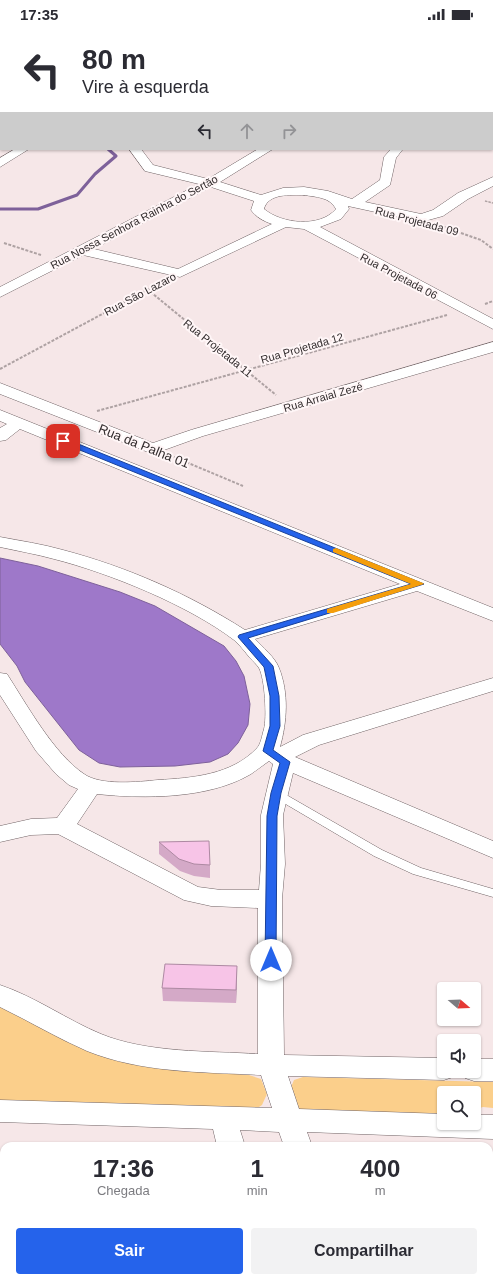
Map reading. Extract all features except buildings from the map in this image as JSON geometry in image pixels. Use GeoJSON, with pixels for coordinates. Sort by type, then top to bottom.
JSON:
{"type":"FeatureCollection","features":[{"type":"Feature","properties":{"kind":"street"},"geometry":{"type":"LineString","coordinates":[[0,163],[21,150]]}},
{"type":"Feature","properties":{"kind":"street"},"geometry":{"type":"LineString","coordinates":[[136,150],[143,162],[149,168],[210,183],[262,199],[257,204],[257,210],[262,216],[282,224],[318,224],[335,218],[342,209],[338,200]]}},
{"type":"Feature","properties":{"kind":"street","name":"Rua Nossa Senhora Rainha do Sertão"},"geometry":{"type":"LineString","coordinates":[[0,293],[210,183],[265,150]]}},
{"type":"Feature","properties":{"kind":"street"},"geometry":{"type":"LineString","coordinates":[[354,204],[386,182],[390,157],[396,150]]}},
{"type":"Feature","properties":{"kind":"street"},"geometry":{"type":"LineString","coordinates":[[417,219],[438,213],[463,196],[493,181]]}},
{"type":"Feature","properties":{"kind":"street","name":"Rua Projetada 09"},"geometry":{"type":"LineString","coordinates":[[262,199],[280,193],[304,191],[324,194],[338,200],[417,219]]}},
{"type":"Feature","properties":{"kind":"street","name":"Rua São Lazaro"},"geometry":{"type":"LineString","coordinates":[[180,273],[282,224]]}},
{"type":"Feature","properties":{"kind":"street","name":"Rua Projetada 06"},"geometry":{"type":"LineString","coordinates":[[306,225],[493,325]]}},
{"type":"Feature","properties":{"kind":"street"},"geometry":{"type":"LineString","coordinates":[[81,250],[170,272],[180,273]]}},
{"type":"Feature","properties":{"kind":"street","name":"Rua Arraial Zezé"},"geometry":{"type":"LineString","coordinates":[[153,449],[196,433],[493,347]]}},
{"type":"Feature","properties":{"kind":"street","name":"Rua da Palha 01"},"geometry":{"type":"LineString","coordinates":[[0,388],[153,449]]}},
{"type":"Feature","properties":{"kind":"street"},"geometry":{"type":"LineString","coordinates":[[0,415],[420,584],[493,615]]}},
{"type":"Feature","properties":{"kind":"street"},"geometry":{"type":"LineString","coordinates":[[0,436],[18,423]]}},
{"type":"Feature","properties":{"kind":"street"},"geometry":{"type":"LineString","coordinates":[[0,542],[58,554],[116,573],[151,587],[210,616],[242,637],[269,666],[275,696],[277,756],[276,793],[272,816],[273,864],[270,899],[271,1065],[297,1142]]}},
{"type":"Feature","properties":{"kind":"street"},"geometry":{"type":"LineString","coordinates":[[242,637],[420,584]]}},
{"type":"Feature","properties":{"kind":"street"},"geometry":{"type":"LineString","coordinates":[[0,679],[7,701],[64,769],[77,780],[90,786],[132,790],[192,785],[215,780],[277,756],[311,740],[493,684]]}},
{"type":"Feature","properties":{"kind":"street"},"geometry":{"type":"LineString","coordinates":[[277,756],[493,850]]}},
{"type":"Feature","properties":{"kind":"street"},"geometry":{"type":"LineString","coordinates":[[63,827],[90,786]]}},
{"type":"Feature","properties":{"kind":"street"},"geometry":{"type":"LineString","coordinates":[[0,834],[40,825],[50,824],[63,827],[192,894],[214,898],[270,899]]}},
{"type":"Feature","properties":{"kind":"street"},"geometry":{"type":"LineString","coordinates":[[470,840],[493,832]]}},
{"type":"Feature","properties":{"kind":"street"},"geometry":{"type":"LineString","coordinates":[[0,995],[96,1043],[138,1054],[172,1060],[271,1065],[437,1069]]}},
{"type":"Feature","properties":{"kind":"street"},"geometry":{"type":"LineString","coordinates":[[481,1070],[493,1070]]}},
{"type":"Feature","properties":{"kind":"street"},"geometry":{"type":"LineString","coordinates":[[0,1111],[223,1117],[493,1127]]}},
{"type":"Feature","properties":{"kind":"street"},"geometry":{"type":"LineString","coordinates":[[223,1117],[230,1142]]}},
{"type":"Feature","properties":{"kind":"lane"},"geometry":{"type":"LineString","coordinates":[[276,793],[378,853],[417,871],[493,893]]}},
{"type":"Feature","properties":{"kind":"path","name":"Rua Projetada 09"},"geometry":{"type":"LineString","coordinates":[[417,219],[481,240],[493,249]]}},
{"type":"Feature","properties":{"kind":"path"},"geometry":{"type":"LineString","coordinates":[[4,243],[60,261]]}},
{"type":"Feature","properties":{"kind":"path","name":"Rua São Lazaro"},"geometry":{"type":"LineString","coordinates":[[0,369],[147,289],[180,273]]}},
{"type":"Feature","properties":{"kind":"path","name":"Rua Projetada 11"},"geometry":{"type":"LineString","coordinates":[[147,289],[290,406]]}},
{"type":"Feature","properties":{"kind":"path","name":"Rua Projetada 12"},"geometry":{"type":"LineString","coordinates":[[74,417],[247,372],[466,310]]}},
{"type":"Feature","properties":{"kind":"path","name":"Rua da Palha 01"},"geometry":{"type":"LineString","coordinates":[[153,449],[243,486]]}},
{"type":"Feature","properties":{"kind":"shaded area"},"geometry":{"type":"Polygon","coordinates":[[[0,558],[38,566],[120,592],[155,606],[224,646],[236,661],[244,676],[250,704],[248,725],[238,743],[228,754],[210,762],[175,766],[120,767],[99,763],[79,750],[25,682],[17,666],[0,644],[0,558]]]}},
{"type":"Feature","properties":{"kind":"shaded area"},"geometry":{"type":"Polygon","coordinates":[[[0,1002],[87,1048],[163,1069],[249,1075],[261,1079],[267,1094],[262,1105],[253,1111],[0,1100],[0,1002]]]}},
{"type":"Feature","properties":{"kind":"shaded area"},"geometry":{"type":"Polygon","coordinates":[[[303,1077],[493,1082],[493,1108],[481,1108],[481,1086],[437,1086],[437,1116],[301,1111],[293,1106],[291,1087],[294,1080],[303,1077]]]}},
{"type":"Feature","properties":{"kind":"waterway"},"geometry":{"type":"LineString","coordinates":[[0,209],[38,209],[77,195],[95,174],[116,156],[109,150]]}},
{"type":"Feature","properties":{"kind":"slow traffic"},"geometry":{"type":"LineString","coordinates":[[330,611],[420,584],[336,551]]}},
{"type":"Feature","properties":{"kind":"route"},"geometry":{"type":"LineString","coordinates":[[63,441],[420,584],[242,637],[269,666],[275,696],[275,726],[268,751],[285,762],[276,793],[272,816],[273,864],[270,899],[271,960]]}}]}
